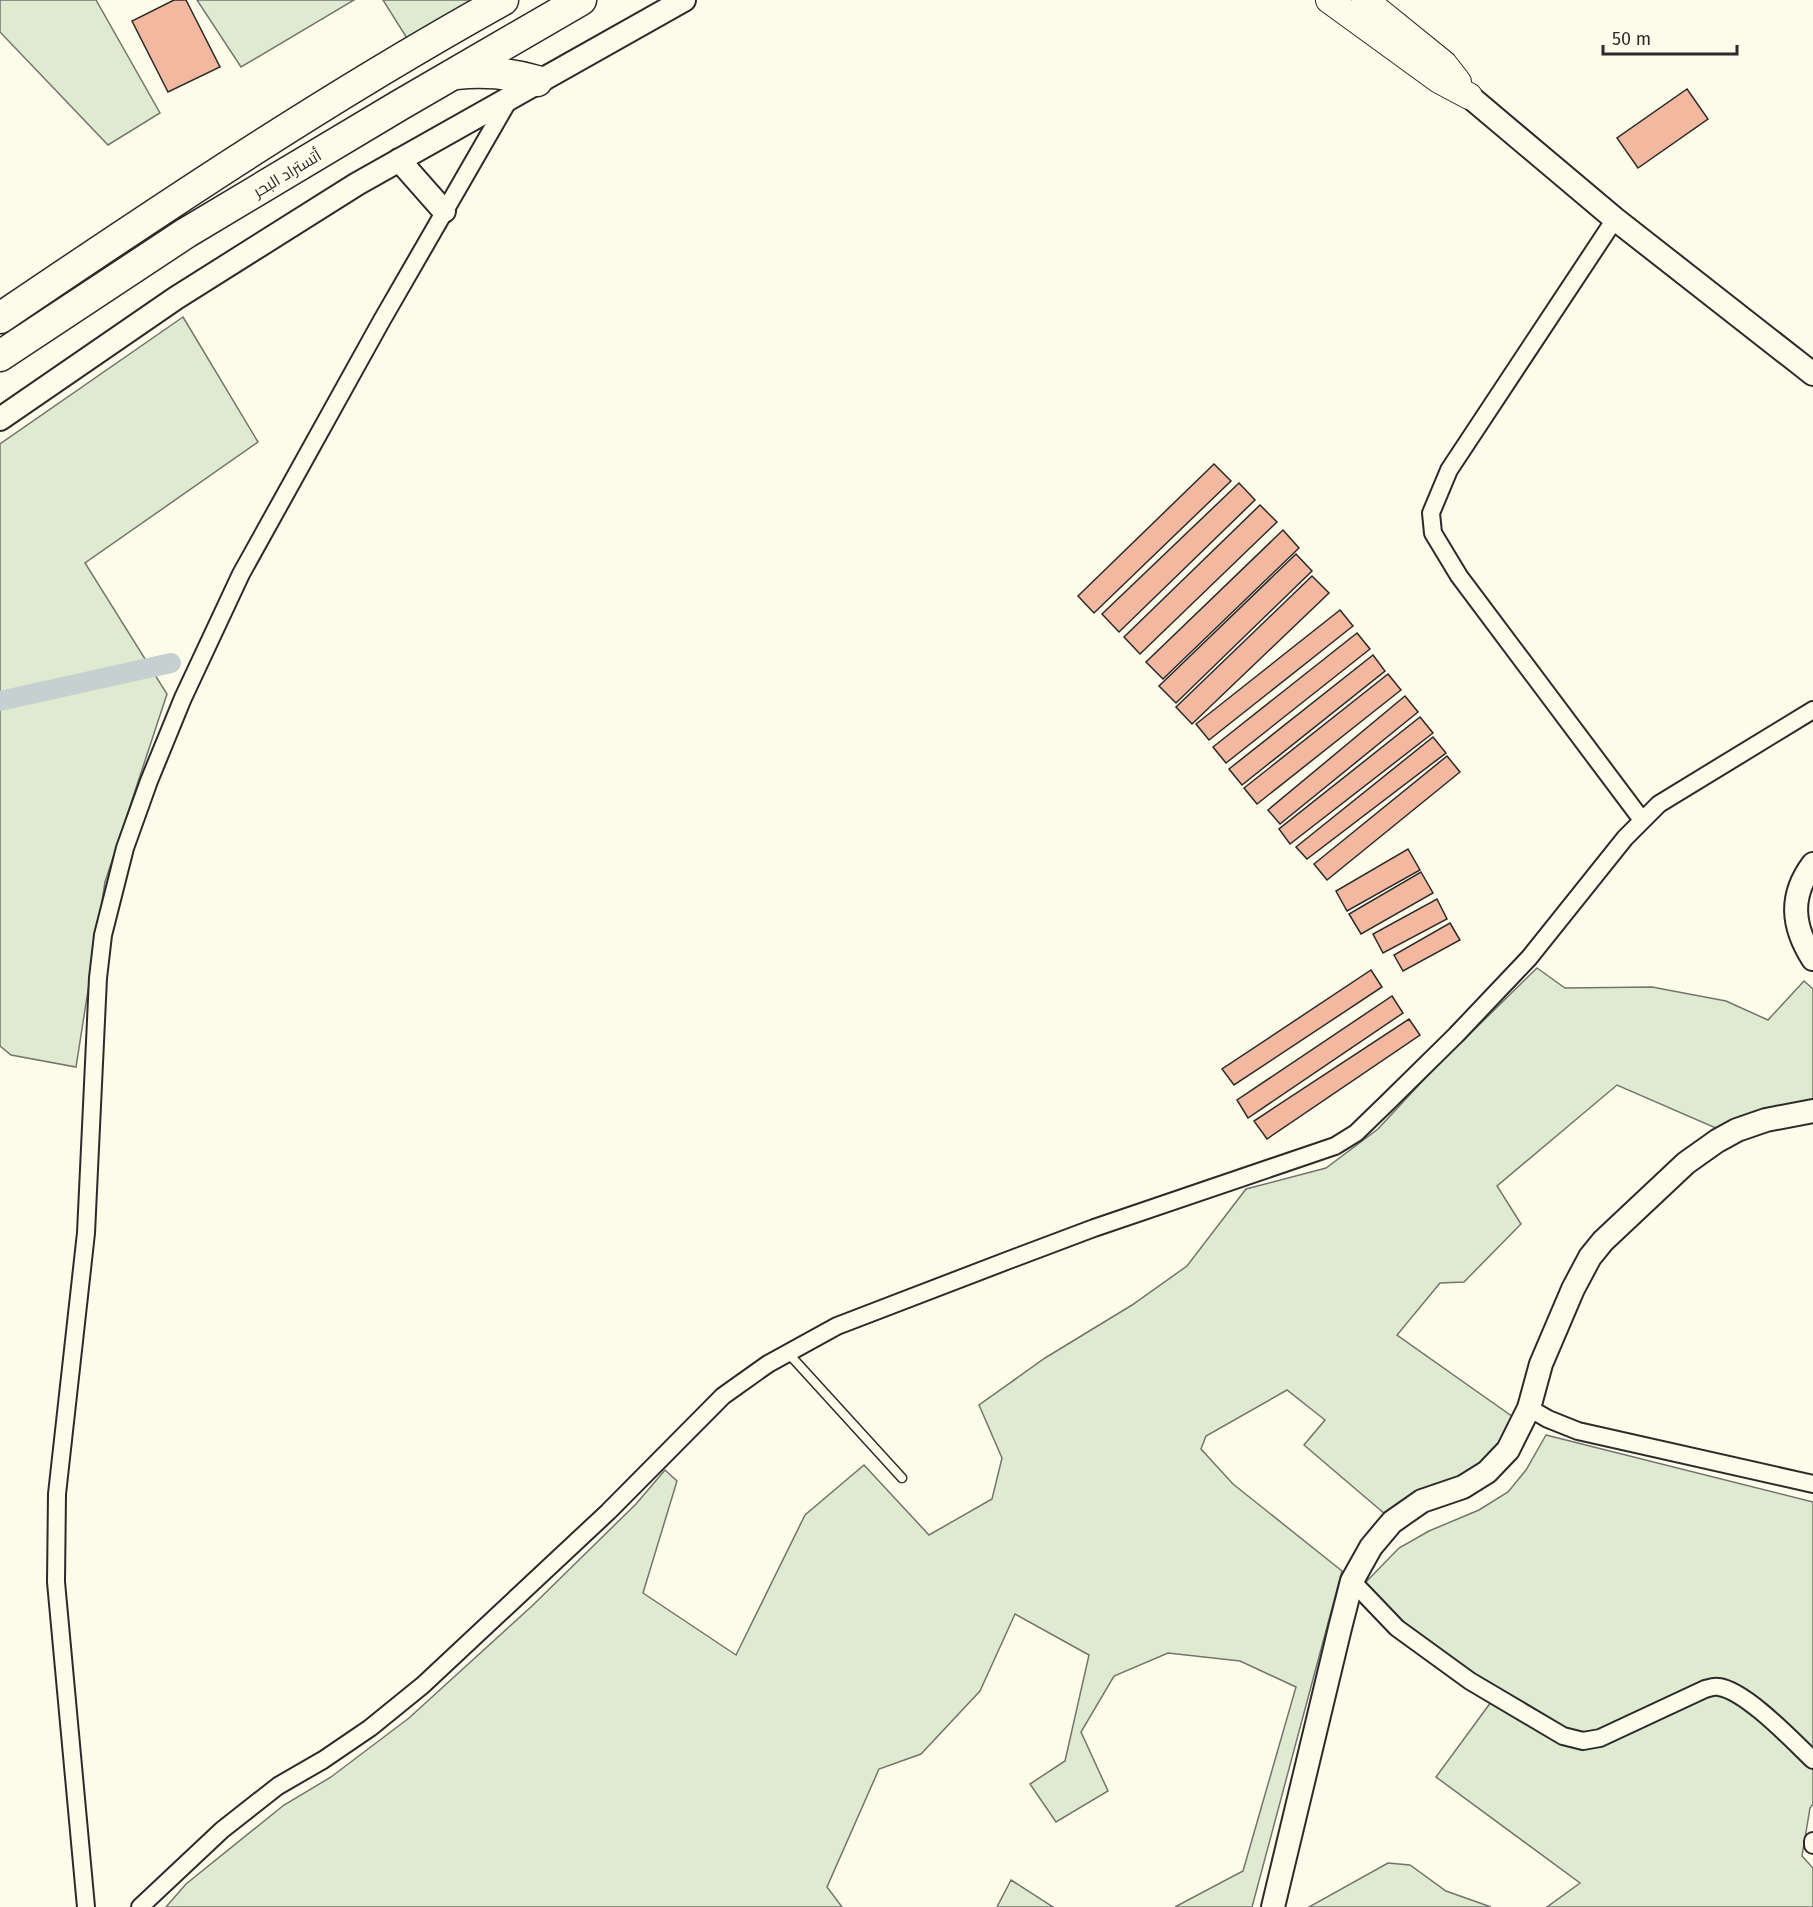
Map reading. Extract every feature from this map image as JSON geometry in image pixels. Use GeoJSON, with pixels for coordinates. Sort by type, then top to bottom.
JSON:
{"type":"FeatureCollection","features":[{"type":"Feature","properties":{"kind":"highway"},"geometry":{"type":"LineString","coordinates":[[0,318],[163,208],[376,75],[503,0]]}},
{"type":"Feature","properties":{"kind":"highway","name":"أتستراد البحر"},"geometry":{"type":"LineString","coordinates":[[0,356],[186,233],[581,0]]}},
{"type":"Feature","properties":{"kind":"highway"},"geometry":{"type":"LineString","coordinates":[[453,74],[497,72],[537,81]]}},
{"type":"Feature","properties":{"kind":"main road"},"geometry":{"type":"LineString","coordinates":[[0,419],[176,298],[301,218],[537,81],[684,0]]}},
{"type":"Feature","properties":{"kind":"main road"},"geometry":{"type":"LineString","coordinates":[[1329,0],[1439,80],[1469,96]]}},
{"type":"Feature","properties":{"kind":"main road"},"geometry":{"type":"LineString","coordinates":[[1365,0],[1444,64],[1469,96],[1615,219],[1813,374]]}},
{"type":"Feature","properties":{"kind":"main road"},"geometry":{"type":"LineString","coordinates":[[399,160],[444,211]]}},
{"type":"Feature","properties":{"kind":"main road"},"geometry":{"type":"LineString","coordinates":[[1813,864],[1799,888],[1797,911],[1798,932],[1813,959]]}},
{"type":"Feature","properties":{"kind":"main road"},"geometry":{"type":"LineString","coordinates":[[1273,1907],[1352,1581],[1371,1547],[1392,1522],[1422,1501],[1463,1487],[1487,1472],[1508,1450],[1529,1408],[1541,1364],[1573,1288],[1590,1257],[1603,1241],[1686,1163],[1717,1141],[1737,1130],[1766,1120],[1813,1111]]}},
{"type":"Feature","properties":{"kind":"street"},"geometry":{"type":"LineString","coordinates":[[86,1907],[56,1582],[57,1494],[86,1233],[96,1012],[103,935],[125,848],[149,781],[183,698],[241,574],[444,211],[511,98]]}},
{"type":"Feature","properties":{"kind":"street"},"geometry":{"type":"LineString","coordinates":[[1615,219],[1449,470],[1431,513],[1433,533],[1459,576],[1642,820]]}},
{"type":"Feature","properties":{"kind":"street"},"geometry":{"type":"LineString","coordinates":[[140,1907],[222,1830],[268,1794],[370,1728],[423,1685],[608,1512],[723,1396],[768,1364],[837,1326],[1062,1240],[1335,1146],[1356,1132],[1456,1035],[1529,958],[1625,838],[1659,804],[1813,710]]}},
{"type":"Feature","properties":{"kind":"street"},"geometry":{"type":"LineString","coordinates":[[1529,1408],[1548,1419],[1578,1431],[1813,1484]]}},
{"type":"Feature","properties":{"kind":"street"},"geometry":{"type":"LineString","coordinates":[[1352,1581],[1397,1628],[1470,1681],[1563,1736],[1583,1740],[1600,1738],[1705,1689],[1718,1687],[1745,1700],[1813,1760]]}},
{"type":"Feature","properties":{"kind":"lane"},"geometry":{"type":"LineString","coordinates":[[788,1353],[902,1478]]}},
{"type":"Feature","properties":{"kind":"green space"},"geometry":{"type":"Polygon","coordinates":[[[0,0],[96,0],[160,113],[108,145],[0,32],[0,0]]]}},
{"type":"Feature","properties":{"kind":"green space"},"geometry":{"type":"Polygon","coordinates":[[[197,0],[354,0],[241,67],[197,0]]]}},
{"type":"Feature","properties":{"kind":"green space"},"geometry":{"type":"Polygon","coordinates":[[[383,0],[481,0],[410,43],[383,0]]]}},
{"type":"Feature","properties":{"kind":"green space"},"geometry":{"type":"Polygon","coordinates":[[[183,317],[258,442],[85,563],[167,694],[105,882],[76,1067],[11,1055],[0,1046],[0,444],[183,317]]]}},
{"type":"Feature","properties":{"kind":"green space"},"geometry":{"type":"Polygon","coordinates":[[[1537,968],[1565,988],[1652,987],[1726,1001],[1768,1020],[1804,981],[1813,989],[1813,1104],[1718,1129],[1617,1085],[1497,1186],[1521,1224],[1464,1282],[1440,1283],[1397,1335],[1513,1417],[1503,1441],[1474,1472],[1398,1503],[1385,1514],[1304,1445],[1325,1420],[1287,1390],[1206,1436],[1201,1449],[1233,1484],[1342,1571],[1252,1907],[1175,1907],[1243,1871],[1296,1687],[1240,1661],[1168,1653],[1114,1676],[1081,1732],[1108,1791],[1056,1822],[1030,1784],[1065,1761],[1089,1655],[1015,1614],[980,1691],[921,1754],[879,1769],[827,1887],[842,1907],[166,1907],[186,1884],[284,1805],[331,1777],[409,1718],[532,1606],[636,1504],[665,1470],[677,1481],[643,1593],[736,1655],[805,1515],[864,1465],[929,1535],[992,1499],[1002,1458],[979,1405],[1045,1358],[1132,1305],[1187,1266],[1246,1189],[1326,1168],[1378,1129],[1430,1073],[1537,968]]]}},
{"type":"Feature","properties":{"kind":"green space"},"geometry":{"type":"Polygon","coordinates":[[[1546,1435],[1813,1502],[1813,1804],[1810,1808],[1802,1856],[1813,1868],[1813,1907],[1547,1907],[1580,1883],[1436,1777],[1491,1702],[1398,1621],[1364,1584],[1399,1548],[1429,1531],[1479,1510],[1508,1492],[1526,1470],[1546,1435]]]}},
{"type":"Feature","properties":{"kind":"green space"},"geometry":{"type":"Polygon","coordinates":[[[1388,1863],[1410,1865],[1446,1891],[1491,1907],[1309,1907],[1388,1863]]]}},
{"type":"Feature","properties":{"kind":"green space"},"geometry":{"type":"Polygon","coordinates":[[[1011,1880],[1053,1907],[997,1907],[1011,1880]]]}},
{"type":"Feature","properties":{"kind":"building"},"geometry":{"type":"Polygon","coordinates":[[[174,0],[186,0],[220,67],[168,92],[132,21],[174,0]]]}},
{"type":"Feature","properties":{"kind":"building"},"geometry":{"type":"Polygon","coordinates":[[[1687,89],[1708,119],[1638,168],[1617,138],[1687,89]]]}},
{"type":"Feature","properties":{"kind":"building"},"geometry":{"type":"Polygon","coordinates":[[[1214,464],[1231,481],[1094,613],[1078,596],[1214,464]]]}},
{"type":"Feature","properties":{"kind":"building"},"geometry":{"type":"Polygon","coordinates":[[[1239,483],[1255,500],[1119,632],[1102,614],[1239,483]]]}},
{"type":"Feature","properties":{"kind":"building"},"geometry":{"type":"Polygon","coordinates":[[[1260,505],[1277,522],[1140,654],[1124,637],[1260,505]]]}},
{"type":"Feature","properties":{"kind":"building"},"geometry":{"type":"Polygon","coordinates":[[[1283,530],[1299,548],[1163,679],[1146,662],[1283,530]]]}},
{"type":"Feature","properties":{"kind":"building"},"geometry":{"type":"Polygon","coordinates":[[[1296,554],[1312,571],[1176,703],[1159,686],[1296,554]]]}},
{"type":"Feature","properties":{"kind":"building"},"geometry":{"type":"Polygon","coordinates":[[[1312,576],[1329,593],[1192,724],[1176,707],[1312,576]]]}},
{"type":"Feature","properties":{"kind":"building"},"geometry":{"type":"Polygon","coordinates":[[[1340,610],[1353,626],[1209,740],[1196,724],[1340,610]]]}},
{"type":"Feature","properties":{"kind":"building"},"geometry":{"type":"Polygon","coordinates":[[[1357,633],[1370,649],[1226,763],[1213,747],[1357,633]]]}},
{"type":"Feature","properties":{"kind":"building"},"geometry":{"type":"Polygon","coordinates":[[[1373,655],[1385,671],[1242,785],[1229,769],[1373,655]]]}},
{"type":"Feature","properties":{"kind":"building"},"geometry":{"type":"Polygon","coordinates":[[[1388,674],[1401,690],[1257,804],[1244,788],[1388,674]]]}},
{"type":"Feature","properties":{"kind":"building"},"geometry":{"type":"Polygon","coordinates":[[[1405,696],[1418,712],[1280,824],[1268,810],[1405,696]]]}},
{"type":"Feature","properties":{"kind":"building"},"geometry":{"type":"Polygon","coordinates":[[[1420,717],[1433,733],[1290,844],[1279,829],[1420,717]]]}},
{"type":"Feature","properties":{"kind":"building"},"geometry":{"type":"Polygon","coordinates":[[[1433,737],[1446,753],[1307,859],[1296,847],[1433,737]]]}},
{"type":"Feature","properties":{"kind":"building"},"geometry":{"type":"Polygon","coordinates":[[[1447,756],[1460,772],[1327,880],[1314,864],[1447,756]]]}},
{"type":"Feature","properties":{"kind":"building"},"geometry":{"type":"Polygon","coordinates":[[[1408,849],[1420,870],[1347,911],[1336,891],[1408,849]]]}},
{"type":"Feature","properties":{"kind":"building"},"geometry":{"type":"Polygon","coordinates":[[[1421,872],[1433,893],[1361,934],[1349,914],[1421,872]]]}},
{"type":"Feature","properties":{"kind":"building"},"geometry":{"type":"Polygon","coordinates":[[[1437,899],[1447,919],[1383,953],[1373,934],[1437,899]]]}},
{"type":"Feature","properties":{"kind":"building"},"geometry":{"type":"Polygon","coordinates":[[[1450,923],[1460,940],[1403,971],[1394,955],[1450,923]]]}},
{"type":"Feature","properties":{"kind":"building"},"geometry":{"type":"Polygon","coordinates":[[[1371,970],[1382,987],[1234,1085],[1222,1069],[1371,970]]]}},
{"type":"Feature","properties":{"kind":"building"},"geometry":{"type":"Polygon","coordinates":[[[1392,996],[1403,1013],[1248,1118],[1237,1100],[1392,996]]]}},
{"type":"Feature","properties":{"kind":"building"},"geometry":{"type":"Polygon","coordinates":[[[1409,1019],[1420,1035],[1267,1139],[1254,1121],[1409,1019]]]}},
{"type":"Feature","properties":{"kind":"waterway"},"geometry":{"type":"LineString","coordinates":[[0,701],[171,663]]}}]}
